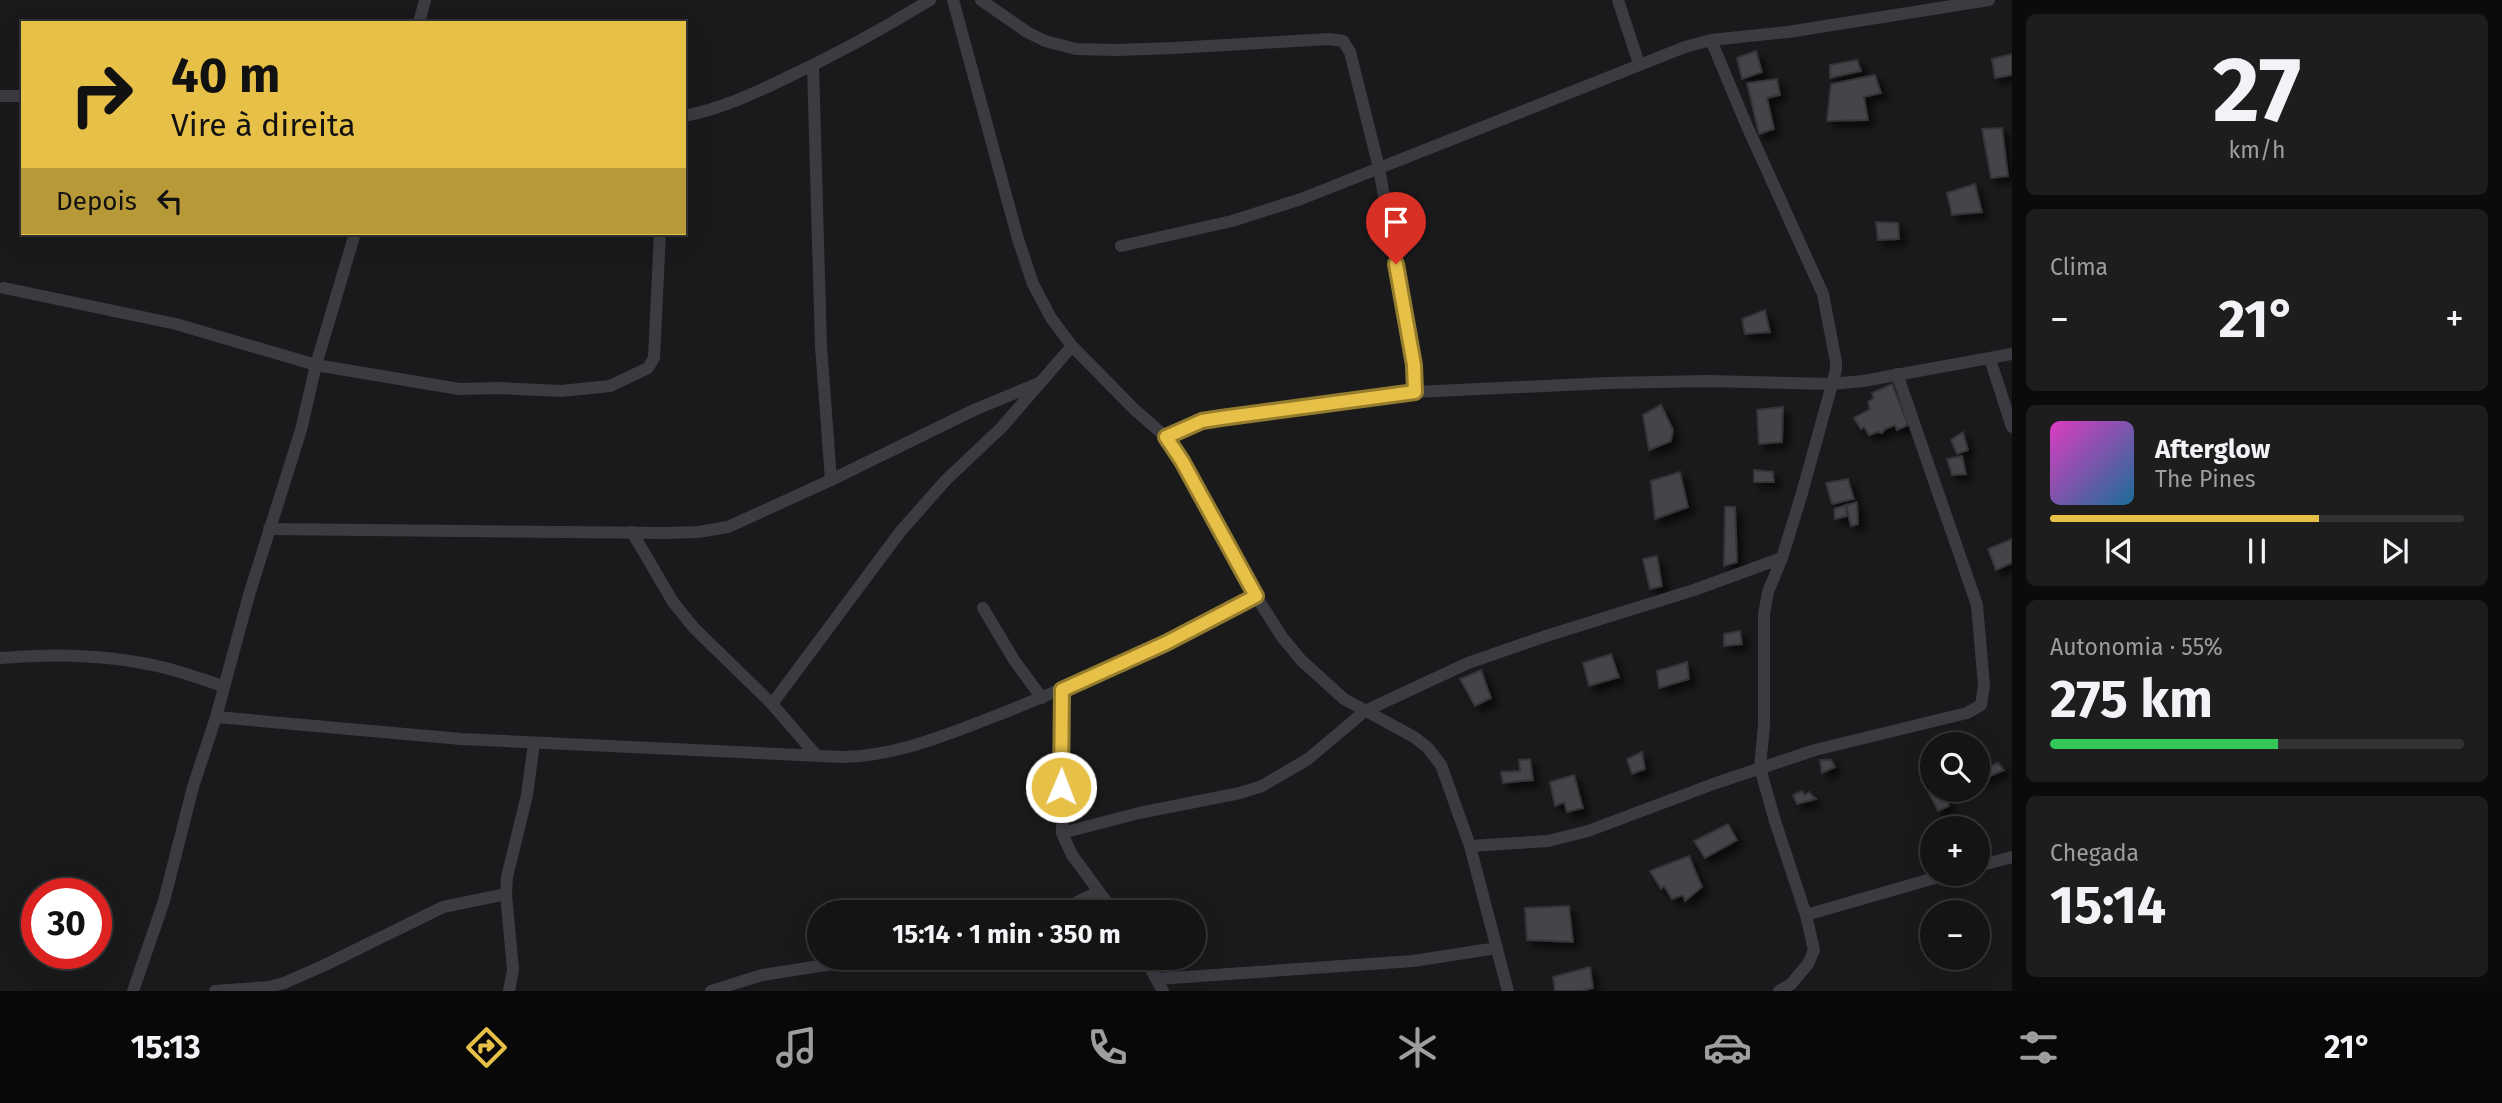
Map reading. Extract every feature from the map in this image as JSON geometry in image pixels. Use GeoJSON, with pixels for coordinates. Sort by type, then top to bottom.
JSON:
{"type":"FeatureCollection","features":[{"type":"Feature","properties":{"kind":"street"},"geometry":{"type":"LineString","coordinates":[[420,21],[425,0]]}},
{"type":"Feature","properties":{"kind":"street"},"geometry":{"type":"LineString","coordinates":[[686,115],[735,103],[858,43],[930,0]]}},
{"type":"Feature","properties":{"kind":"street"},"geometry":{"type":"LineString","coordinates":[[953,0],[1026,263],[1033,284],[1051,318],[1072,346],[1134,409],[1166,437],[1182,461],[1256,596],[1282,637],[1301,660],[1344,699],[1414,737],[1428,748],[1441,765],[1470,846],[1508,991]]}},
{"type":"Feature","properties":{"kind":"street"},"geometry":{"type":"LineString","coordinates":[[981,0],[1036,37],[1076,49],[1117,50],[1343,41],[1350,52],[1379,168],[1414,365],[1415,392]]}},
{"type":"Feature","properties":{"kind":"street"},"geometry":{"type":"LineString","coordinates":[[1618,0],[1639,64]]}},
{"type":"Feature","properties":{"kind":"street"},"geometry":{"type":"LineString","coordinates":[[1121,246],[1232,221],[1349,181],[1639,64],[1711,40],[1800,30],[1989,0]]}},
{"type":"Feature","properties":{"kind":"street"},"geometry":{"type":"LineString","coordinates":[[1711,40],[1823,294],[1836,362],[1782,558],[1768,592],[1764,614],[1764,725],[1760,768],[1806,915],[1814,950],[1808,964],[1791,984],[1779,991]]}},
{"type":"Feature","properties":{"kind":"street"},"geometry":{"type":"LineString","coordinates":[[813,66],[821,346],[831,480]]}},
{"type":"Feature","properties":{"kind":"street"},"geometry":{"type":"LineString","coordinates":[[0,96],[21,96]]}},
{"type":"Feature","properties":{"kind":"street"},"geometry":{"type":"LineString","coordinates":[[133,991],[164,901],[193,788],[301,430],[316,365],[354,235]]}},
{"type":"Feature","properties":{"kind":"street"},"geometry":{"type":"LineString","coordinates":[[4,288],[176,324],[316,365],[459,389],[561,391],[610,386],[648,368],[654,358],[660,235]]}},
{"type":"Feature","properties":{"kind":"street"},"geometry":{"type":"LineString","coordinates":[[772,705],[900,532],[946,480],[1002,427],[1072,346]]}},
{"type":"Feature","properties":{"kind":"street"},"geometry":{"type":"LineString","coordinates":[[1166,437],[1202,421],[1258,411],[1415,392],[1621,382],[1831,384],[2012,354]]}},
{"type":"Feature","properties":{"kind":"street"},"geometry":{"type":"LineString","coordinates":[[1990,359],[2012,428]]}},
{"type":"Feature","properties":{"kind":"street"},"geometry":{"type":"LineString","coordinates":[[1470,846],[1548,841],[1588,831],[1815,750],[1967,713],[1981,705],[1984,686],[1977,605],[1897,374]]}},
{"type":"Feature","properties":{"kind":"street"},"geometry":{"type":"LineString","coordinates":[[269,529],[533,533],[698,532],[728,527],[974,410],[1039,383]]}},
{"type":"Feature","properties":{"kind":"street"},"geometry":{"type":"LineString","coordinates":[[632,532],[673,602],[694,628],[772,705],[816,755]]}},
{"type":"Feature","properties":{"kind":"street"},"geometry":{"type":"LineString","coordinates":[[1062,833],[1262,786],[1308,759],[1365,710],[1468,663],[1694,590],[1782,558]]}},
{"type":"Feature","properties":{"kind":"street"},"geometry":{"type":"LineString","coordinates":[[216,717],[397,734],[534,743],[861,757],[916,746],[1062,690],[1166,643],[1256,596]]}},
{"type":"Feature","properties":{"kind":"street"},"geometry":{"type":"LineString","coordinates":[[983,608],[1014,660],[1042,698]]}},
{"type":"Feature","properties":{"kind":"street"},"geometry":{"type":"LineString","coordinates":[[0,658],[39,654],[90,656],[165,668],[223,686]]}},
{"type":"Feature","properties":{"kind":"street"},"geometry":{"type":"LineString","coordinates":[[1062,690],[1062,833],[1072,855],[1104,900]]}},
{"type":"Feature","properties":{"kind":"street"},"geometry":{"type":"LineString","coordinates":[[509,991],[513,970],[506,894],[511,856],[520,830],[527,795],[534,743]]}},
{"type":"Feature","properties":{"kind":"street"},"geometry":{"type":"LineString","coordinates":[[1990,863],[2012,857]]}},
{"type":"Feature","properties":{"kind":"street"},"geometry":{"type":"LineString","coordinates":[[1806,915],[1920,882]]}},
{"type":"Feature","properties":{"kind":"street"},"geometry":{"type":"LineString","coordinates":[[1082,900],[1098,892]]}},
{"type":"Feature","properties":{"kind":"street"},"geometry":{"type":"LineString","coordinates":[[215,991],[284,983],[443,907],[506,894]]}},
{"type":"Feature","properties":{"kind":"street"},"geometry":{"type":"LineString","coordinates":[[1160,985],[1413,961],[1497,948]]}},
{"type":"Feature","properties":{"kind":"street"},"geometry":{"type":"LineString","coordinates":[[711,991],[762,975],[807,968]]}},
{"type":"Feature","properties":{"kind":"building"},"geometry":{"type":"Polygon","coordinates":[[[1756,51],[1762,72],[1742,79],[1737,58],[1756,51]]]}},
{"type":"Feature","properties":{"kind":"building"},"geometry":{"type":"Polygon","coordinates":[[[2012,54],[2012,75],[1995,78],[1992,59],[2012,54]]]}},
{"type":"Feature","properties":{"kind":"building"},"geometry":{"type":"Polygon","coordinates":[[[1857,60],[1861,71],[1830,78],[1830,65],[1857,60]]]}},
{"type":"Feature","properties":{"kind":"building"},"geometry":{"type":"Polygon","coordinates":[[[1875,75],[1881,93],[1864,97],[1868,120],[1827,121],[1831,84],[1875,75]]]}},
{"type":"Feature","properties":{"kind":"building"},"geometry":{"type":"Polygon","coordinates":[[[1777,79],[1780,95],[1767,98],[1774,129],[1759,134],[1747,83],[1777,79]]]}},
{"type":"Feature","properties":{"kind":"building"},"geometry":{"type":"Polygon","coordinates":[[[2002,128],[2008,176],[1991,178],[1982,129],[2002,128]]]}},
{"type":"Feature","properties":{"kind":"building"},"geometry":{"type":"Polygon","coordinates":[[[1975,184],[1982,212],[1952,215],[1947,193],[1975,184]]]}},
{"type":"Feature","properties":{"kind":"building"},"geometry":{"type":"Polygon","coordinates":[[[1876,222],[1898,223],[1899,239],[1878,240],[1876,222]]]}},
{"type":"Feature","properties":{"kind":"building"},"geometry":{"type":"Polygon","coordinates":[[[1765,310],[1770,332],[1745,334],[1742,319],[1765,310]]]}},
{"type":"Feature","properties":{"kind":"building"},"geometry":{"type":"Polygon","coordinates":[[[1892,384],[1908,425],[1897,430],[1895,425],[1882,433],[1869,435],[1854,418],[1870,409],[1868,402],[1874,398],[1872,393],[1892,384]]]}},
{"type":"Feature","properties":{"kind":"building"},"geometry":{"type":"Polygon","coordinates":[[[1661,405],[1673,430],[1671,441],[1649,450],[1643,415],[1661,405]]]}},
{"type":"Feature","properties":{"kind":"building"},"geometry":{"type":"Polygon","coordinates":[[[1783,407],[1782,442],[1759,444],[1757,410],[1783,407]]]}},
{"type":"Feature","properties":{"kind":"building"},"geometry":{"type":"Polygon","coordinates":[[[1963,432],[1968,450],[1957,454],[1951,440],[1963,432]]]}},
{"type":"Feature","properties":{"kind":"building"},"geometry":{"type":"Polygon","coordinates":[[[1962,456],[1966,474],[1952,475],[1947,459],[1962,456]]]}},
{"type":"Feature","properties":{"kind":"building"},"geometry":{"type":"Polygon","coordinates":[[[1754,470],[1773,472],[1774,482],[1754,482],[1754,470]]]}},
{"type":"Feature","properties":{"kind":"building"},"geometry":{"type":"Polygon","coordinates":[[[1680,472],[1688,507],[1655,519],[1651,481],[1680,472]]]}},
{"type":"Feature","properties":{"kind":"building"},"geometry":{"type":"Polygon","coordinates":[[[1848,479],[1854,499],[1832,504],[1826,483],[1848,479]]]}},
{"type":"Feature","properties":{"kind":"building"},"geometry":{"type":"Polygon","coordinates":[[[1857,502],[1858,524],[1851,526],[1846,505],[1857,502]]]}},
{"type":"Feature","properties":{"kind":"building"},"geometry":{"type":"Polygon","coordinates":[[[1846,505],[1847,516],[1835,519],[1834,509],[1846,505]]]}},
{"type":"Feature","properties":{"kind":"building"},"geometry":{"type":"Polygon","coordinates":[[[1725,507],[1735,507],[1737,562],[1724,566],[1725,507]]]}},
{"type":"Feature","properties":{"kind":"building"},"geometry":{"type":"Polygon","coordinates":[[[2012,539],[2012,563],[1996,570],[1988,549],[2012,539]]]}},
{"type":"Feature","properties":{"kind":"building"},"geometry":{"type":"Polygon","coordinates":[[[1657,556],[1662,586],[1650,589],[1643,559],[1657,556]]]}},
{"type":"Feature","properties":{"kind":"building"},"geometry":{"type":"Polygon","coordinates":[[[1740,631],[1742,644],[1724,646],[1724,634],[1740,631]]]}},
{"type":"Feature","properties":{"kind":"building"},"geometry":{"type":"Polygon","coordinates":[[[1611,654],[1619,677],[1589,686],[1583,663],[1611,654]]]}},
{"type":"Feature","properties":{"kind":"building"},"geometry":{"type":"Polygon","coordinates":[[[1687,662],[1689,679],[1659,688],[1657,671],[1687,662]]]}},
{"type":"Feature","properties":{"kind":"building"},"geometry":{"type":"Polygon","coordinates":[[[1481,670],[1491,698],[1475,706],[1460,679],[1481,670]]]}},
{"type":"Feature","properties":{"kind":"building"},"geometry":{"type":"Polygon","coordinates":[[[1642,752],[1645,769],[1632,774],[1627,759],[1642,752]]]}},
{"type":"Feature","properties":{"kind":"building"},"geometry":{"type":"Polygon","coordinates":[[[1530,759],[1533,780],[1503,783],[1501,772],[1520,771],[1519,760],[1530,759]]]}},
{"type":"Feature","properties":{"kind":"building"},"geometry":{"type":"Polygon","coordinates":[[[1820,760],[1831,760],[1835,767],[1822,773],[1820,760]]]}},
{"type":"Feature","properties":{"kind":"building"},"geometry":{"type":"Polygon","coordinates":[[[1998,763],[2004,770],[1990,776],[1990,767],[1998,763]]]}},
{"type":"Feature","properties":{"kind":"building"},"geometry":{"type":"Polygon","coordinates":[[[1574,775],[1583,808],[1567,812],[1564,802],[1555,806],[1550,782],[1574,775]]]}},
{"type":"Feature","properties":{"kind":"building"},"geometry":{"type":"Polygon","coordinates":[[[1802,791],[1805,795],[1809,792],[1816,799],[1797,804],[1793,795],[1802,791]]]}},
{"type":"Feature","properties":{"kind":"building"},"geometry":{"type":"Polygon","coordinates":[[[1934,802],[1948,802],[1949,806],[1938,811],[1934,802]]]}},
{"type":"Feature","properties":{"kind":"building"},"geometry":{"type":"Polygon","coordinates":[[[1728,824],[1737,840],[1705,858],[1694,841],[1728,824]]]}},
{"type":"Feature","properties":{"kind":"building"},"geometry":{"type":"Polygon","coordinates":[[[1689,856],[1702,887],[1685,901],[1683,895],[1672,899],[1664,886],[1661,889],[1650,871],[1689,856]]]}},
{"type":"Feature","properties":{"kind":"building"},"geometry":{"type":"Polygon","coordinates":[[[1569,906],[1573,942],[1527,940],[1525,908],[1569,906]]]}},
{"type":"Feature","properties":{"kind":"building"},"geometry":{"type":"Polygon","coordinates":[[[1590,967],[1593,988],[1555,991],[1553,977],[1590,967]]]}},
{"type":"Feature","properties":{"kind":"route"},"geometry":{"type":"LineString","coordinates":[[1061,787],[1062,690],[1166,643],[1256,596],[1182,461],[1166,437],[1202,421],[1258,411],[1415,392],[1414,365],[1396,264]]}}]}
